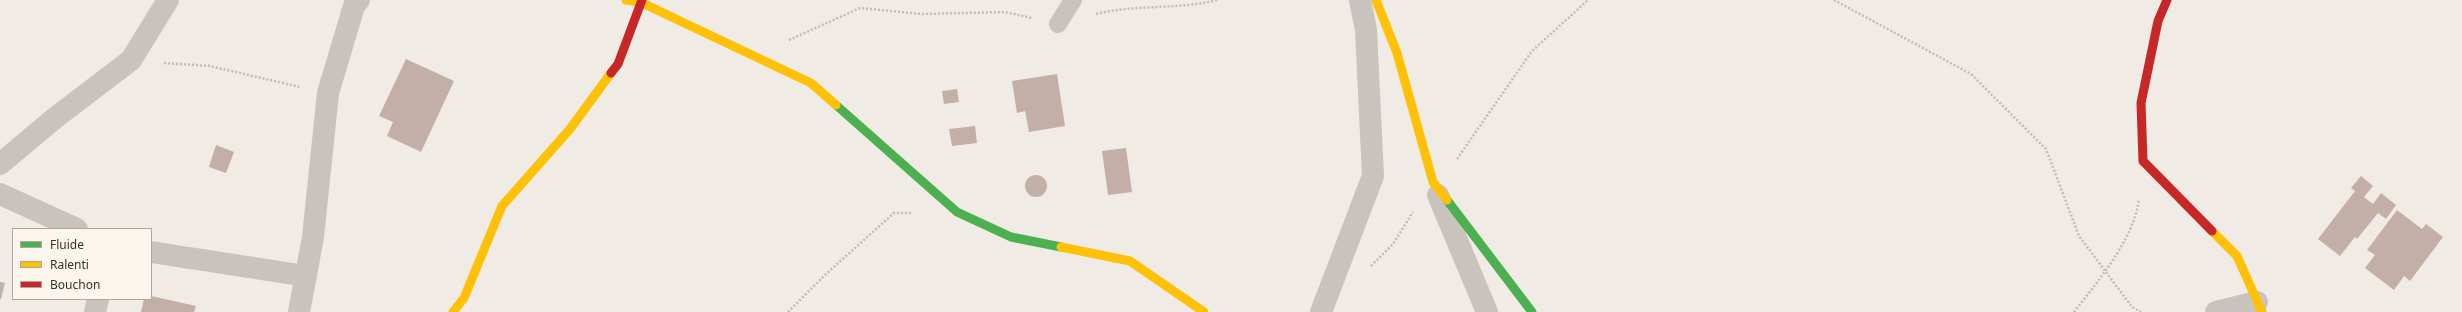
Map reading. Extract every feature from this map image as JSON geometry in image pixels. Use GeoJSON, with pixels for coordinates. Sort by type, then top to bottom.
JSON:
{"type":"FeatureCollection","features":[{"type":"Feature","properties":{"kind":"street"},"geometry":{"type":"LineString","coordinates":[[0,164],[55,118],[132,60],[168,0]]}},
{"type":"Feature","properties":{"kind":"street"},"geometry":{"type":"LineString","coordinates":[[299,312],[313,237],[328,93],[354,6],[359,0]]}},
{"type":"Feature","properties":{"kind":"street"},"geometry":{"type":"LineString","coordinates":[[626,0],[641,1],[738,50],[812,83],[957,212],[1011,237],[1130,261],[1204,312]]}},
{"type":"Feature","properties":{"kind":"street"},"geometry":{"type":"LineString","coordinates":[[1321,312],[1373,176],[1366,30],[1360,0]]}},
{"type":"Feature","properties":{"kind":"street"},"geometry":{"type":"LineString","coordinates":[[1376,0],[1397,53],[1433,182],[1487,312]]}},
{"type":"Feature","properties":{"kind":"street"},"geometry":{"type":"LineString","coordinates":[[2167,0],[2158,21],[2141,103],[2143,161],[2237,256],[2260,307],[2216,312]]}},
{"type":"Feature","properties":{"kind":"street"},"geometry":{"type":"LineString","coordinates":[[460,307],[502,206],[570,129],[618,64],[641,1]]}},
{"type":"Feature","properties":{"kind":"street"},"geometry":{"type":"LineString","coordinates":[[1433,182],[1532,312]]}},
{"type":"Feature","properties":{"kind":"street"},"geometry":{"type":"LineString","coordinates":[[0,194],[75,228]]}},
{"type":"Feature","properties":{"kind":"street"},"geometry":{"type":"LineString","coordinates":[[152,252],[306,276]]}},
{"type":"Feature","properties":{"kind":"street"},"geometry":{"type":"LineString","coordinates":[[95,312],[98,300]]}},
{"type":"Feature","properties":{"kind":"lane"},"geometry":{"type":"LineString","coordinates":[[1058,24],[1073,0]]}},
{"type":"Feature","properties":{"kind":"path"},"geometry":{"type":"LineString","coordinates":[[784,41],[860,8],[922,14],[1004,12],[1058,24],[1109,11],[1195,6],[1217,0]]}},
{"type":"Feature","properties":{"kind":"path"},"geometry":{"type":"LineString","coordinates":[[1834,0],[1971,74],[2041,143],[2046,149],[2079,236],[2132,307],[2141,312]]}},
{"type":"Feature","properties":{"kind":"path"},"geometry":{"type":"LineString","coordinates":[[132,60],[210,66],[328,93]]}},
{"type":"Feature","properties":{"kind":"path"},"geometry":{"type":"LineString","coordinates":[[2074,312],[2106,271],[2137,215],[2143,161]]}},
{"type":"Feature","properties":{"kind":"path"},"geometry":{"type":"LineString","coordinates":[[788,312],[826,274],[894,213],[957,212]]}},
{"type":"Feature","properties":{"kind":"building"},"geometry":{"type":"Polygon","coordinates":[[[406,59],[454,81],[421,152],[387,136],[393,122],[379,116],[406,59]]]}},
{"type":"Feature","properties":{"kind":"building"},"geometry":{"type":"Polygon","coordinates":[[[1057,74],[1065,126],[1029,132],[1025,111],[1017,113],[1012,81],[1057,74]]]}},
{"type":"Feature","properties":{"kind":"building"},"geometry":{"type":"Polygon","coordinates":[[[957,89],[959,102],[944,104],[942,91],[957,89]]]}},
{"type":"Feature","properties":{"kind":"building"},"geometry":{"type":"Polygon","coordinates":[[[975,126],[977,143],[952,146],[949,129],[975,126]]]}},
{"type":"Feature","properties":{"kind":"building"},"geometry":{"type":"Polygon","coordinates":[[[216,145],[234,152],[226,173],[209,167],[216,145]]]}},
{"type":"Feature","properties":{"kind":"building"},"geometry":{"type":"Polygon","coordinates":[[[1126,148],[1132,192],[1108,195],[1102,151],[1126,148]]]}},
{"type":"Feature","properties":{"kind":"building"},"geometry":{"type":"Polygon","coordinates":[[[1036,175],[1044,178],[1047,186],[1044,194],[1036,197],[1028,194],[1025,186],[1028,178],[1036,175]]]}},
{"type":"Feature","properties":{"kind":"building"},"geometry":{"type":"Polygon","coordinates":[[[2361,176],[2373,186],[2364,197],[2373,204],[2381,193],[2396,205],[2386,219],[2378,213],[2357,239],[2355,237],[2340,256],[2318,239],[2355,191],[2351,188],[2361,176]]]}},
{"type":"Feature","properties":{"kind":"building"},"geometry":{"type":"Polygon","coordinates":[[[2397,210],[2422,229],[2426,224],[2443,237],[2410,281],[2404,276],[2394,290],[2365,268],[2375,255],[2367,250],[2397,210]]]}},
{"type":"Feature","properties":{"kind":"building"},"geometry":{"type":"Polygon","coordinates":[[[0,282],[5,283],[1,299],[0,299],[0,282]]]}},
{"type":"Feature","properties":{"kind":"building"},"geometry":{"type":"Polygon","coordinates":[[[152,296],[196,306],[194,312],[141,312],[144,300],[152,300],[152,296]]]}},
{"type":"Feature","properties":{"kind":"traffic: fast"},"geometry":{"type":"LineString","coordinates":[[836,105],[957,212],[1011,237],[1061,247]]}},
{"type":"Feature","properties":{"kind":"traffic: fast"},"geometry":{"type":"LineString","coordinates":[[1447,200],[1532,312]]}},
{"type":"Feature","properties":{"kind":"traffic: slow"},"geometry":{"type":"LineString","coordinates":[[626,0],[640,2],[811,83],[836,105]]}},
{"type":"Feature","properties":{"kind":"traffic: slow"},"geometry":{"type":"LineString","coordinates":[[1376,0],[1397,53],[1433,182],[1447,200]]}},
{"type":"Feature","properties":{"kind":"traffic: slow"},"geometry":{"type":"LineString","coordinates":[[453,312],[464,298],[502,206],[570,129],[611,73]]}},
{"type":"Feature","properties":{"kind":"traffic: slow"},"geometry":{"type":"LineString","coordinates":[[2212,231],[2237,256],[2262,312]]}},
{"type":"Feature","properties":{"kind":"traffic: slow"},"geometry":{"type":"LineString","coordinates":[[1061,247],[1130,261],[1204,312]]}},
{"type":"Feature","properties":{"kind":"traffic: jam"},"geometry":{"type":"LineString","coordinates":[[611,73],[618,64],[642,0]]}},
{"type":"Feature","properties":{"kind":"traffic: jam"},"geometry":{"type":"LineString","coordinates":[[2167,0],[2158,21],[2141,103],[2143,161],[2212,231]]}}]}
